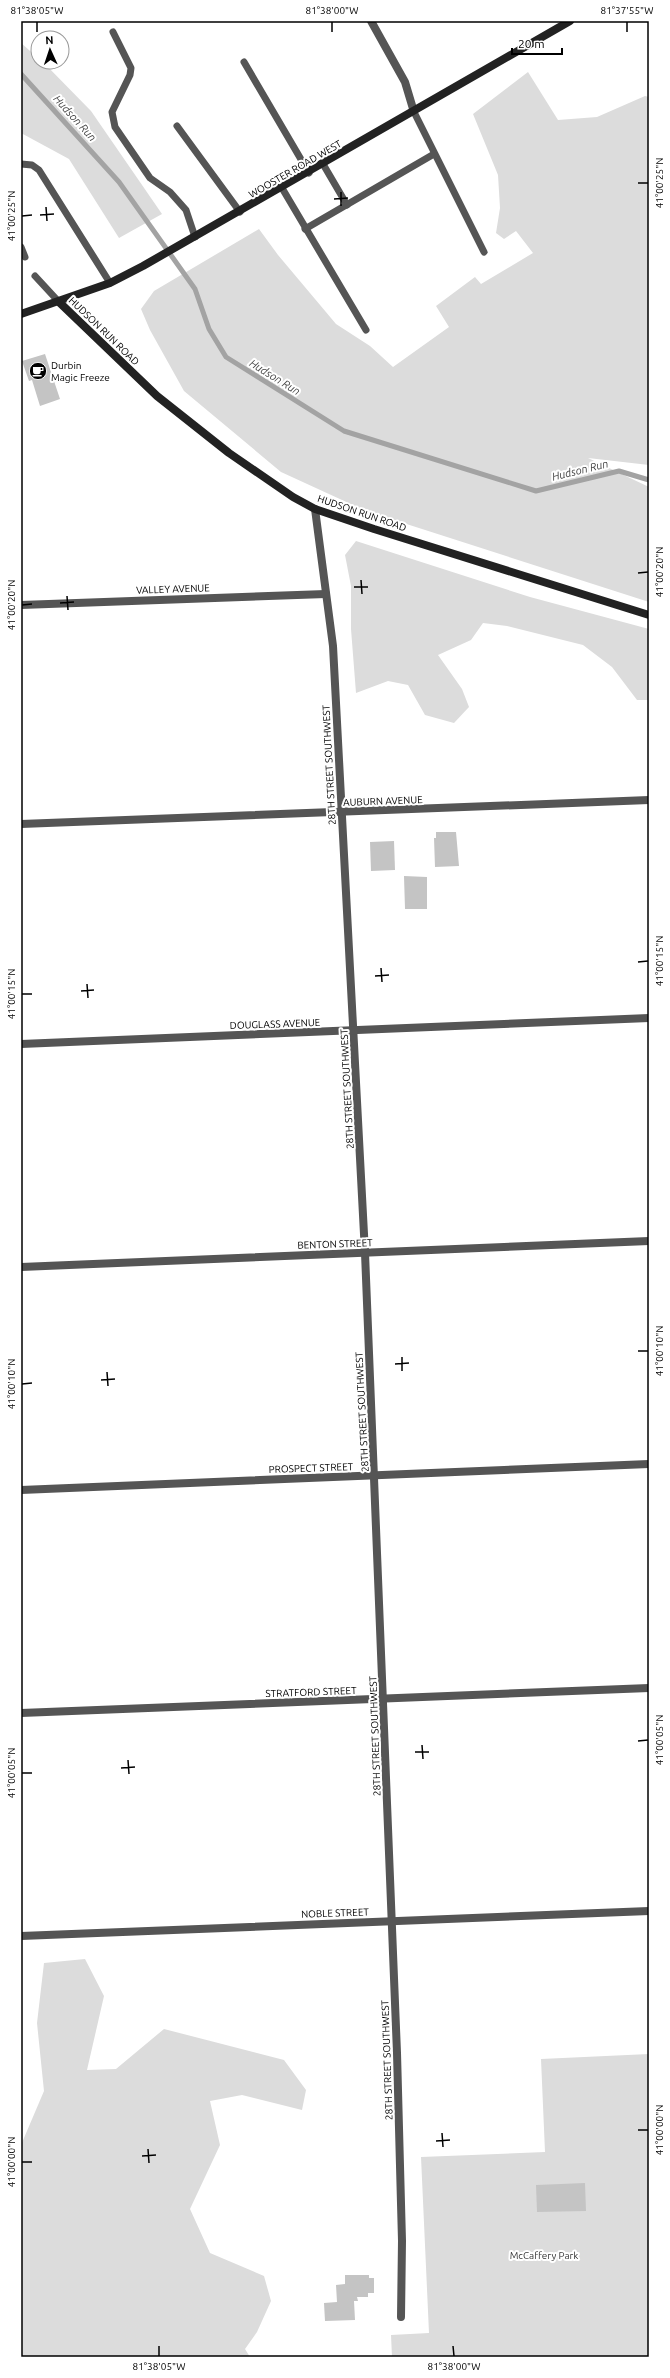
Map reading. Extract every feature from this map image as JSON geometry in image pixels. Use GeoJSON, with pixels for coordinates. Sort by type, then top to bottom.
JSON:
{"type":"FeatureCollection","features":[{"type":"Feature","properties":{"kind":"main road","name":"WOOSTER ROAD WEST"},"geometry":{"type":"LineString","coordinates":[[21,314],[110,283],[143,266],[309,173],[570,21]]}},
{"type":"Feature","properties":{"kind":"main road","name":"HUDSON RUN ROAD"},"geometry":{"type":"LineString","coordinates":[[59,302],[157,396],[269,482],[315,509],[649,615]]}},
{"type":"Feature","properties":{"kind":"street"},"geometry":{"type":"LineString","coordinates":[[371,21],[405,82],[414,112]]}},
{"type":"Feature","properties":{"kind":"street","name":"28TH STREET SOUTHWEST"},"geometry":{"type":"LineString","coordinates":[[315,509],[333,646],[366,1253],[384,1699],[402,2223],[401,2317]]}},
{"type":"Feature","properties":{"kind":"street","name":"VALLEY AVENUE"},"geometry":{"type":"LineString","coordinates":[[21,605],[326,594]]}},
{"type":"Feature","properties":{"kind":"street","name":"AUBURN AVENUE"},"geometry":{"type":"LineString","coordinates":[[21,824],[342,813],[649,800]]}},
{"type":"Feature","properties":{"kind":"street","name":"DOUGLASS AVENUE"},"geometry":{"type":"LineString","coordinates":[[21,1044],[649,1018]]}},
{"type":"Feature","properties":{"kind":"street","name":"BENTON STREET"},"geometry":{"type":"LineString","coordinates":[[21,1267],[649,1241]]}},
{"type":"Feature","properties":{"kind":"street","name":"PROSPECT STREET"},"geometry":{"type":"LineString","coordinates":[[21,1490],[649,1464]]}},
{"type":"Feature","properties":{"kind":"street","name":"STRATFORD STREET"},"geometry":{"type":"LineString","coordinates":[[21,1713],[649,1688]]}},
{"type":"Feature","properties":{"kind":"street","name":"NOBLE STREET"},"geometry":{"type":"LineString","coordinates":[[21,1936],[649,1911]]}},
{"type":"Feature","properties":{"kind":"lane"},"geometry":{"type":"LineString","coordinates":[[113,32],[131,68],[130,75],[112,112],[115,127],[150,178],[170,192],[186,210],[195,237]]}},
{"type":"Feature","properties":{"kind":"lane"},"geometry":{"type":"LineString","coordinates":[[244,62],[309,173]]}},
{"type":"Feature","properties":{"kind":"lane"},"geometry":{"type":"LineString","coordinates":[[414,112],[484,252]]}},
{"type":"Feature","properties":{"kind":"lane"},"geometry":{"type":"LineString","coordinates":[[177,126],[240,212]]}},
{"type":"Feature","properties":{"kind":"lane"},"geometry":{"type":"LineString","coordinates":[[305,229],[434,154]]}},
{"type":"Feature","properties":{"kind":"lane"},"geometry":{"type":"LineString","coordinates":[[21,164],[32,165],[39,170],[110,283]]}},
{"type":"Feature","properties":{"kind":"lane"},"geometry":{"type":"LineString","coordinates":[[324,164],[347,205]]}},
{"type":"Feature","properties":{"kind":"lane"},"geometry":{"type":"LineString","coordinates":[[282,188],[366,330]]}},
{"type":"Feature","properties":{"kind":"lane"},"geometry":{"type":"LineString","coordinates":[[21,247],[25,257]]}},
{"type":"Feature","properties":{"kind":"lane"},"geometry":{"type":"LineString","coordinates":[[35,276],[59,302]]}},
{"type":"Feature","properties":{"kind":"green space"},"geometry":{"type":"Polygon","coordinates":[[[21,43],[30,51],[30,70],[51,70],[91,111],[162,214],[119,238],[69,159],[21,133],[21,43]]]}},
{"type":"Feature","properties":{"kind":"green space"},"geometry":{"type":"Polygon","coordinates":[[[528,72],[558,120],[597,117],[645,96],[649,97],[649,465],[588,458],[649,487],[649,602],[366,511],[281,472],[184,391],[150,330],[141,309],[154,291],[259,229],[278,255],[336,324],[370,346],[393,367],[449,327],[436,306],[475,277],[481,284],[533,253],[516,231],[504,239],[496,233],[500,208],[498,175],[473,114],[528,72]]]}},
{"type":"Feature","properties":{"kind":"green space"},"geometry":{"type":"Polygon","coordinates":[[[356,541],[530,597],[649,629],[649,700],[637,700],[612,667],[583,645],[507,626],[483,623],[471,640],[438,655],[462,689],[469,707],[454,723],[425,715],[408,685],[388,681],[356,693],[351,629],[351,586],[345,555],[356,541]]]}},
{"type":"Feature","properties":{"kind":"green space"},"geometry":{"type":"Polygon","coordinates":[[[85,1959],[104,1996],[87,2070],[116,2069],[164,2029],[284,2060],[306,2090],[302,2110],[242,2095],[210,2101],[220,2145],[190,2209],[210,2253],[264,2276],[271,2301],[257,2332],[245,2349],[250,2357],[21,2357],[21,2145],[44,2091],[37,2023],[44,1963],[85,1959]]]}},
{"type":"Feature","properties":{"kind":"green space","name":"McCaffery Park"},"geometry":{"type":"Polygon","coordinates":[[[649,2054],[649,2357],[392,2357],[391,2335],[429,2333],[421,2157],[545,2152],[541,2059],[649,2054]]]}},
{"type":"Feature","properties":{"kind":"building","name":"Durbin Magic Freeze"},"geometry":{"type":"Polygon","coordinates":[[[45,354],[60,399],[40,406],[32,380],[29,381],[22,361],[45,354]]]}},
{"type":"Feature","properties":{"kind":"building"},"geometry":{"type":"Polygon","coordinates":[[[436,832],[456,832],[459,866],[435,867],[434,838],[436,838],[436,832]]]}},
{"type":"Feature","properties":{"kind":"building"},"geometry":{"type":"Polygon","coordinates":[[[394,841],[395,870],[371,871],[370,842],[394,841]]]}},
{"type":"Feature","properties":{"kind":"building"},"geometry":{"type":"Polygon","coordinates":[[[404,876],[427,877],[427,909],[405,909],[404,876]]]}},
{"type":"Feature","properties":{"kind":"building"},"geometry":{"type":"Polygon","coordinates":[[[585,2183],[586,2211],[537,2212],[536,2185],[585,2183]]]}},
{"type":"Feature","properties":{"kind":"building"},"geometry":{"type":"Polygon","coordinates":[[[345,2275],[369,2275],[369,2278],[374,2278],[374,2293],[368,2293],[368,2297],[357,2297],[358,2301],[354,2301],[355,2320],[325,2321],[324,2303],[337,2302],[336,2285],[345,2284],[345,2275]]]}},
{"type":"Feature","properties":{"kind":"waterway","name":"Hudson Run"},"geometry":{"type":"LineString","coordinates":[[21,74],[119,182],[195,289],[209,329],[226,357],[344,431],[536,491],[619,471],[649,480]]}},
{"type":"Feature","properties":{"kind":"place","name":"Durbin Magic Freeze"},"geometry":{"type":"Point","coordinates":[38,371]}}]}
